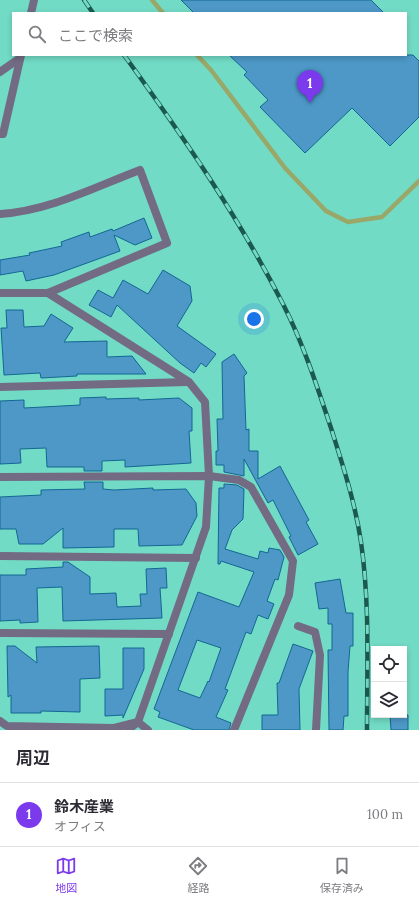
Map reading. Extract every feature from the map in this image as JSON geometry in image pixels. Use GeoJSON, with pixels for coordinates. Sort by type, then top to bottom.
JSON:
{"type":"FeatureCollection","features":[{"type":"Feature","properties":{"kind":"street"},"geometry":{"type":"LineString","coordinates":[[31,12],[34,0]]}},
{"type":"Feature","properties":{"kind":"street"},"geometry":{"type":"LineString","coordinates":[[0,72],[21,57]]}},
{"type":"Feature","properties":{"kind":"street"},"geometry":{"type":"LineString","coordinates":[[0,134],[3,134],[21,57]]}},
{"type":"Feature","properties":{"kind":"street"},"geometry":{"type":"LineString","coordinates":[[0,214],[18,213],[50,205],[140,170],[167,243],[48,293],[0,293]]}},
{"type":"Feature","properties":{"kind":"street"},"geometry":{"type":"LineString","coordinates":[[48,293],[189,382],[205,402],[209,476],[206,527],[138,722],[128,730]]}},
{"type":"Feature","properties":{"kind":"street"},"geometry":{"type":"LineString","coordinates":[[0,387],[189,382]]}},
{"type":"Feature","properties":{"kind":"street"},"geometry":{"type":"LineString","coordinates":[[0,477],[209,476],[239,480],[251,487],[293,560],[289,594],[234,730]]}},
{"type":"Feature","properties":{"kind":"street"},"geometry":{"type":"LineString","coordinates":[[0,556],[196,558]]}},
{"type":"Feature","properties":{"kind":"street"},"geometry":{"type":"LineString","coordinates":[[298,626],[315,632],[320,655],[316,730]]}},
{"type":"Feature","properties":{"kind":"street"},"geometry":{"type":"LineString","coordinates":[[0,633],[169,634]]}},
{"type":"Feature","properties":{"kind":"street"},"geometry":{"type":"LineString","coordinates":[[0,721],[7,726],[114,728],[138,722]]}},
{"type":"Feature","properties":{"kind":"street"},"geometry":{"type":"LineString","coordinates":[[138,722],[148,730]]}},
{"type":"Feature","properties":{"kind":"building"},"geometry":{"type":"Polygon","coordinates":[[[181,0],[371,0],[383,12],[193,12],[181,0]]]}},
{"type":"Feature","properties":{"kind":"building"},"geometry":{"type":"Polygon","coordinates":[[[413,55],[419,61],[419,117],[390,146],[352,108],[305,153],[260,107],[268,100],[244,75],[247,72],[230,56],[413,55]]]}},
{"type":"Feature","properties":{"kind":"building"},"geometry":{"type":"Polygon","coordinates":[[[144,218],[152,238],[135,245],[114,235],[120,251],[54,275],[26,281],[23,271],[0,275],[0,260],[30,255],[29,253],[62,246],[61,242],[89,232],[90,237],[112,229],[113,231],[144,218]]]}},
{"type":"Feature","properties":{"kind":"building"},"geometry":{"type":"Polygon","coordinates":[[[163,270],[190,286],[192,301],[177,326],[216,354],[206,367],[201,363],[194,373],[180,363],[117,305],[111,317],[89,305],[98,290],[113,298],[123,280],[148,294],[163,270]]]}},
{"type":"Feature","properties":{"kind":"building"},"geometry":{"type":"Polygon","coordinates":[[[6,310],[23,310],[24,327],[44,326],[51,314],[73,328],[64,342],[107,341],[107,357],[132,356],[146,374],[77,374],[77,376],[41,378],[40,373],[4,375],[1,328],[7,328],[6,310]]]}},
{"type":"Feature","properties":{"kind":"building"},"geometry":{"type":"Polygon","coordinates":[[[234,354],[247,373],[244,376],[246,430],[249,429],[249,451],[258,451],[258,479],[280,466],[309,520],[306,522],[318,544],[298,555],[289,537],[291,536],[273,500],[268,503],[244,459],[244,476],[224,472],[224,465],[216,465],[216,451],[218,451],[217,419],[223,419],[222,362],[234,354]]]}},
{"type":"Feature","properties":{"kind":"building"},"geometry":{"type":"Polygon","coordinates":[[[106,397],[106,399],[139,398],[139,400],[179,398],[192,408],[192,431],[189,431],[191,463],[125,467],[125,460],[102,461],[102,471],[84,471],[84,467],[47,467],[46,448],[20,449],[21,463],[0,464],[0,401],[24,400],[24,408],[80,405],[80,398],[106,397]]]}},
{"type":"Feature","properties":{"kind":"building"},"geometry":{"type":"Polygon","coordinates":[[[84,482],[103,482],[103,489],[114,490],[153,488],[153,490],[186,489],[196,503],[197,516],[182,545],[139,546],[138,529],[114,529],[114,547],[63,548],[63,528],[43,544],[19,544],[16,529],[0,529],[0,497],[41,495],[41,490],[85,489],[84,482]]]}},
{"type":"Feature","properties":{"kind":"building"},"geometry":{"type":"Polygon","coordinates":[[[224,484],[237,485],[244,489],[243,519],[232,530],[225,549],[258,559],[260,551],[268,553],[269,548],[280,550],[284,557],[278,580],[275,579],[267,601],[274,604],[268,619],[258,615],[251,634],[246,632],[225,689],[228,690],[216,717],[231,723],[229,730],[194,730],[158,717],[160,712],[154,709],[198,592],[239,607],[254,572],[221,561],[220,564],[218,564],[219,488],[224,488],[224,484]],[[197,640],[178,690],[200,698],[208,681],[209,682],[221,648],[197,640]]]}},
{"type":"Feature","properties":{"kind":"building"},"geometry":{"type":"Polygon","coordinates":[[[63,562],[68,562],[90,577],[90,594],[116,593],[117,607],[141,606],[140,594],[147,594],[146,569],[166,568],[167,588],[160,588],[162,618],[63,621],[62,587],[37,588],[38,622],[20,623],[20,620],[0,621],[0,575],[26,575],[26,569],[63,567],[63,562]]]}},
{"type":"Feature","properties":{"kind":"building"},"geometry":{"type":"Polygon","coordinates":[[[340,579],[346,613],[353,613],[353,646],[350,646],[348,672],[348,716],[344,716],[343,730],[329,730],[328,650],[332,650],[332,624],[328,624],[328,608],[319,609],[315,583],[340,579]]]}},
{"type":"Feature","properties":{"kind":"building"},"geometry":{"type":"Polygon","coordinates":[[[293,644],[313,651],[299,689],[300,730],[262,730],[262,715],[278,715],[277,683],[279,683],[293,644]]]}},
{"type":"Feature","properties":{"kind":"building"},"geometry":{"type":"Polygon","coordinates":[[[7,646],[15,646],[37,663],[36,647],[99,646],[100,678],[80,679],[80,712],[41,711],[41,713],[11,713],[11,695],[8,697],[7,646]]]}},
{"type":"Feature","properties":{"kind":"building"},"geometry":{"type":"Polygon","coordinates":[[[123,648],[144,648],[144,669],[123,718],[123,715],[105,716],[105,689],[123,689],[123,648]]]}},
{"type":"Feature","properties":{"kind":"building"},"geometry":{"type":"Polygon","coordinates":[[[408,715],[408,730],[391,730],[390,718],[407,718],[408,715]]]}},
{"type":"Feature","properties":{"kind":"waterway"},"geometry":{"type":"LineString","coordinates":[[152,0],[162,12]]}},
{"type":"Feature","properties":{"kind":"waterway"},"geometry":{"type":"LineString","coordinates":[[198,56],[211,70],[285,168],[326,211],[348,222],[382,217],[419,181]]}},
{"type":"Feature","properties":{"kind":"railway"},"geometry":{"type":"LineString","coordinates":[[84,0],[92,12]]}},
{"type":"Feature","properties":{"kind":"railway"},"geometry":{"type":"LineString","coordinates":[[125,56],[208,176],[266,271],[290,319],[315,381],[348,484],[361,542],[367,612],[367,730]]}},
{"type":"Feature","properties":{"kind":"place","name":"鈴木産業"},"geometry":{"type":"Point","coordinates":[310,103]}}]}
